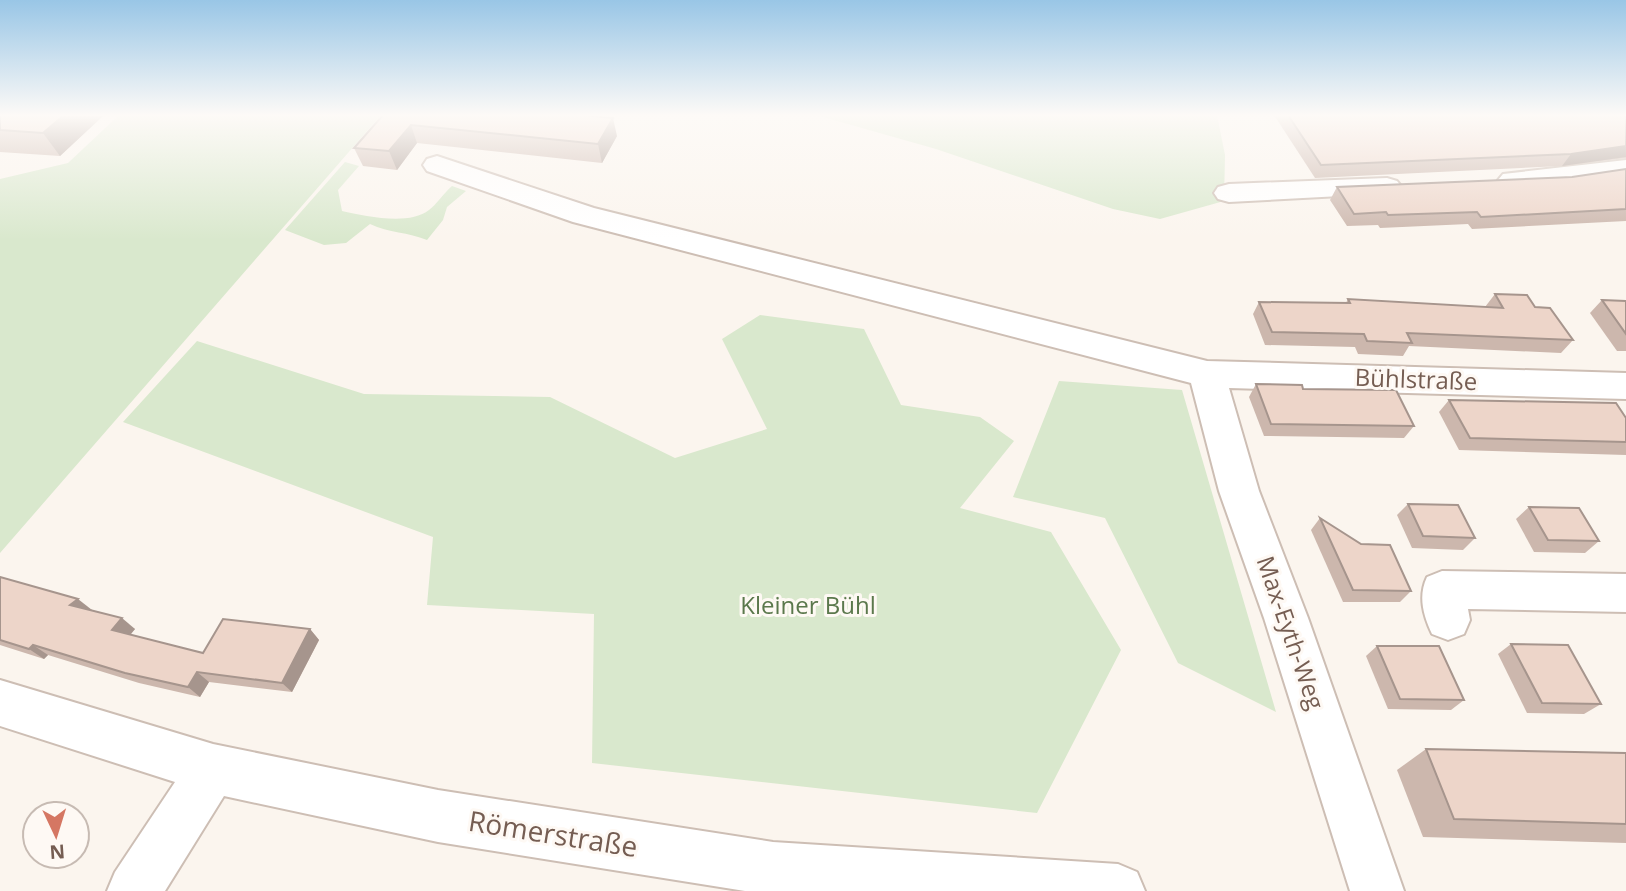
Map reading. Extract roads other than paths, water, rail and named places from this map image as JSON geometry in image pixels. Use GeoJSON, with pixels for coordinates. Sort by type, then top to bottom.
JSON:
{"type":"FeatureCollection","features":[{"type":"Feature","properties":{"kind":"street"},"geometry":{"type":"LineString","coordinates":[[438,165],[584,215],[1207,374]]}},
{"type":"Feature","properties":{"kind":"street"},"geometry":{"type":"LineString","coordinates":[[1480,182],[1562,178],[1626,169]]}},
{"type":"Feature","properties":{"kind":"street"},"geometry":{"type":"LineString","coordinates":[[1229,193],[1412,186]]}},
{"type":"Feature","properties":{"kind":"street","name":"Bühlstraße"},"geometry":{"type":"LineString","coordinates":[[1207,374],[1626,386]]}},
{"type":"Feature","properties":{"kind":"street","name":"Max-Eyth-Weg"},"geometry":{"type":"LineString","coordinates":[[1207,374],[1239,491],[1286,618],[1377,891]]}},
{"type":"Feature","properties":{"kind":"street"},"geometry":{"type":"LineString","coordinates":[[1448,620],[1442,590],[1626,593]]}},
{"type":"Feature","properties":{"kind":"street","name":"Römerstraße"},"geometry":{"type":"LineString","coordinates":[[0,703],[212,769],[438,816],[773,869],[1118,891]]}},
{"type":"Feature","properties":{"kind":"street"},"geometry":{"type":"LineString","coordinates":[[134,891],[212,769]]}},
{"type":"Feature","properties":{"kind":"park label","name":"Kleiner Bühl"},"geometry":{"type":"Point","coordinates":[808,606]}}]}
